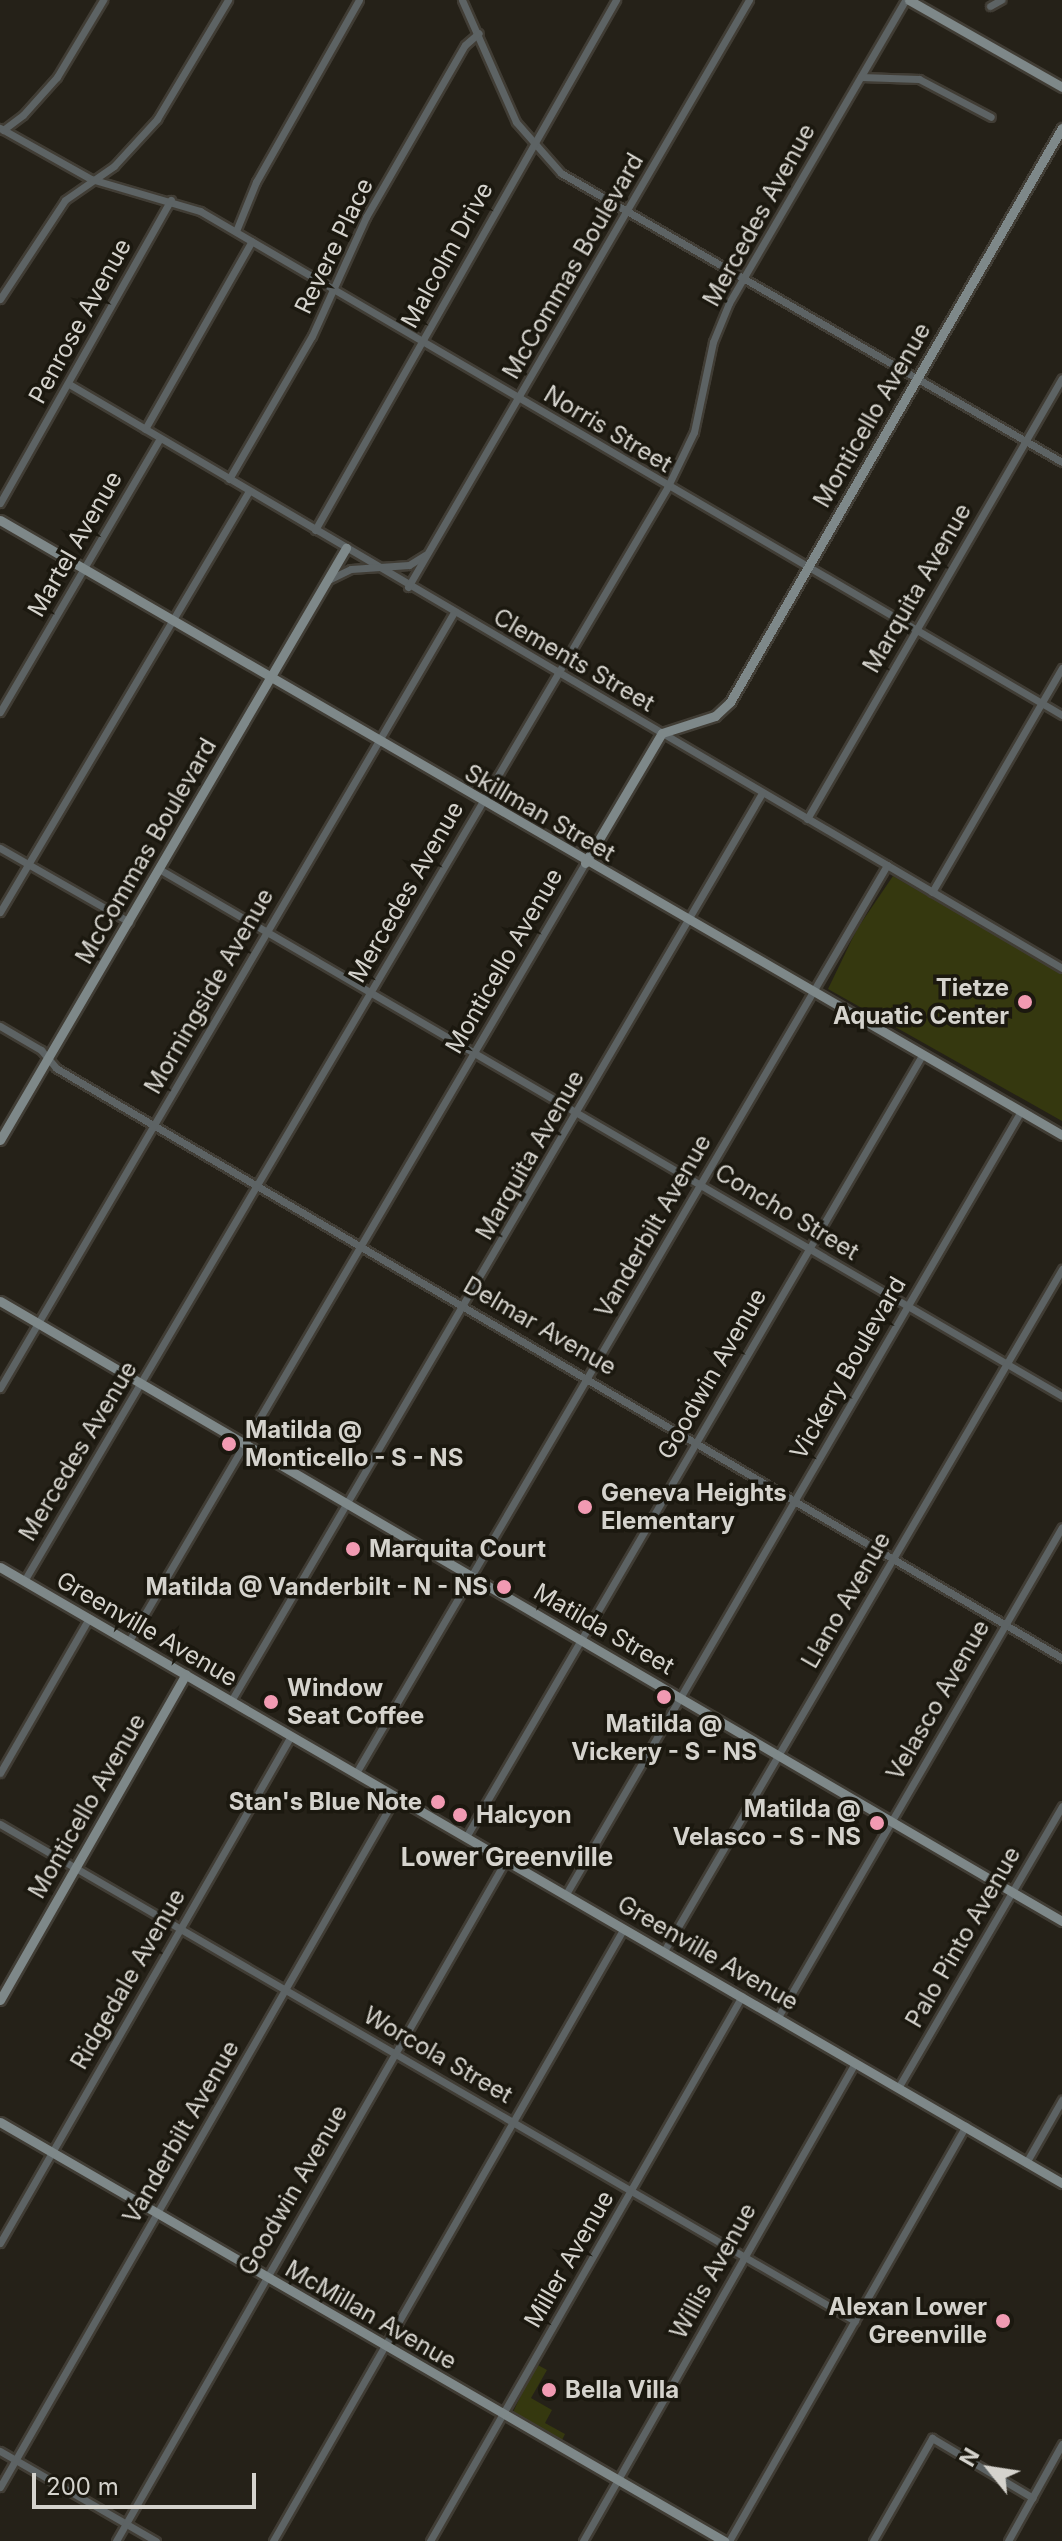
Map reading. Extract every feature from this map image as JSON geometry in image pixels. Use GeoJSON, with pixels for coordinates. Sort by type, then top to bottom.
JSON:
{"type":"FeatureCollection","features":[{"type":"Feature","properties":{"kind":"street"},"geometry":{"type":"LineString","coordinates":[[1,129],[57,77],[103,0]]}},
{"type":"Feature","properties":{"kind":"street"},"geometry":{"type":"LineString","coordinates":[[0,299],[50,219],[91,179],[114,166],[171,99],[228,0]]}},
{"type":"Feature","properties":{"kind":"street"},"geometry":{"type":"LineString","coordinates":[[236,231],[256,182],[359,0]]}},
{"type":"Feature","properties":{"kind":"street"},"geometry":{"type":"LineString","coordinates":[[462,0],[510,110],[532,144],[561,173],[1062,462]]}},
{"type":"Feature","properties":{"kind":"street","name":"Malcolm Drive"},"geometry":{"type":"LineString","coordinates":[[315,530],[616,0]]}},
{"type":"Feature","properties":{"kind":"street","name":"McCommas Boulevard"},"geometry":{"type":"LineString","coordinates":[[408,587],[749,0]]}},
{"type":"Feature","properties":{"kind":"street"},"geometry":{"type":"LineString","coordinates":[[907,0],[1062,87]]}},
{"type":"Feature","properties":{"kind":"street","name":"Mercedes Avenue"},"geometry":{"type":"LineString","coordinates":[[24,1581],[667,488],[694,432],[713,342],[743,279],[907,0]]}},
{"type":"Feature","properties":{"kind":"street"},"geometry":{"type":"LineString","coordinates":[[990,6],[1001,0]]}},
{"type":"Feature","properties":{"kind":"street","name":"Revere Place"},"geometry":{"type":"LineString","coordinates":[[229,479],[334,290],[366,217],[465,45],[479,33]]}},
{"type":"Feature","properties":{"kind":"street"},"geometry":{"type":"LineString","coordinates":[[861,77],[919,79],[991,117]]}},
{"type":"Feature","properties":{"kind":"street","name":"Monticello Avenue"},"geometry":{"type":"LineString","coordinates":[[129,1641],[662,733],[715,716],[730,702],[1062,128]]}},
{"type":"Feature","properties":{"kind":"street","name":"Norris Street"},"geometry":{"type":"LineString","coordinates":[[1,129],[91,179],[171,200],[236,231],[667,488],[1062,715]]}},
{"type":"Feature","properties":{"kind":"street"},"geometry":{"type":"LineString","coordinates":[[114,166],[121,189]]}},
{"type":"Feature","properties":{"kind":"street","name":"Penrose Avenue"},"geometry":{"type":"LineString","coordinates":[[0,503],[69,384],[68,374],[171,200]]}},
{"type":"Feature","properties":{"kind":"street"},"geometry":{"type":"LineString","coordinates":[[145,429],[252,241]]}},
{"type":"Feature","properties":{"kind":"street","name":"Marquita Avenue"},"geometry":{"type":"LineString","coordinates":[[807,819],[1062,378]]}},
{"type":"Feature","properties":{"kind":"street","name":"Clements Street"},"geometry":{"type":"LineString","coordinates":[[69,384],[453,614],[1062,968]]}},
{"type":"Feature","properties":{"kind":"street","name":"Martel Avenue"},"geometry":{"type":"LineString","coordinates":[[0,712],[160,438]]}},
{"type":"Feature","properties":{"kind":"street"},"geometry":{"type":"LineString","coordinates":[[0,912],[249,491]]}},
{"type":"Feature","properties":{"kind":"street","name":"Skillman Street"},"geometry":{"type":"LineString","coordinates":[[0,520],[585,863],[1062,1135]]}},
{"type":"Feature","properties":{"kind":"street","name":"McCommas Boulevard"},"geometry":{"type":"LineString","coordinates":[[0,1140],[346,548]]}},
{"type":"Feature","properties":{"kind":"street"},"geometry":{"type":"LineString","coordinates":[[326,581],[351,569],[409,565],[429,551]]}},
{"type":"Feature","properties":{"kind":"street","name":"Morningside Avenue"},"geometry":{"type":"LineString","coordinates":[[0,1388],[453,614]]}},
{"type":"Feature","properties":{"kind":"street"},"geometry":{"type":"LineString","coordinates":[[932,892],[1062,668]]}},
{"type":"Feature","properties":{"kind":"street","name":"Marquita Avenue"},"geometry":{"type":"LineString","coordinates":[[231,1701],[466,1306],[762,793]]}},
{"type":"Feature","properties":{"kind":"street"},"geometry":{"type":"LineString","coordinates":[[0,848],[129,922]]}},
{"type":"Feature","properties":{"kind":"street","name":"Vanderbilt Avenue"},"geometry":{"type":"LineString","coordinates":[[356,1773],[887,865]]}},
{"type":"Feature","properties":{"kind":"street","name":"Concho Street"},"geometry":{"type":"LineString","coordinates":[[159,869],[1062,1396]]}},
{"type":"Feature","properties":{"kind":"street","name":"Delmar Avenue"},"geometry":{"type":"LineString","coordinates":[[0,1026],[154,1125],[1062,1658]]}},
{"type":"Feature","properties":{"kind":"street","name":"Goodwin Avenue"},"geometry":{"type":"LineString","coordinates":[[466,1837],[921,1057]]}},
{"type":"Feature","properties":{"kind":"street","name":"Vickery Boulevard"},"geometry":{"type":"LineString","coordinates":[[566,1894],[1021,1111]]}},
{"type":"Feature","properties":{"kind":"street","name":"Llano Avenue"},"geometry":{"type":"LineString","coordinates":[[664,1951],[1062,1269]]}},
{"type":"Feature","properties":{"kind":"street","name":"Matilda Street"},"geometry":{"type":"LineString","coordinates":[[0,1301],[1062,1921]]}},
{"type":"Feature","properties":{"kind":"street","name":"Velasco Avenue"},"geometry":{"type":"LineString","coordinates":[[778,2017],[1062,1527]]}},
{"type":"Feature","properties":{"kind":"street","name":"Greenville Avenue"},"geometry":{"type":"LineString","coordinates":[[0,1567],[1062,2183]]}},
{"type":"Feature","properties":{"kind":"street"},"geometry":{"type":"LineString","coordinates":[[0,1773],[89,1618]]}},
{"type":"Feature","properties":{"kind":"street","name":"Monticello Avenue"},"geometry":{"type":"LineString","coordinates":[[0,2000],[186,1674]]}},
{"type":"Feature","properties":{"kind":"street","name":"Ridgedale Avenue"},"geometry":{"type":"LineString","coordinates":[[0,2243],[291,1736]]}},
{"type":"Feature","properties":{"kind":"street","name":"Vanderbilt Avenue"},"geometry":{"type":"LineString","coordinates":[[0,2487],[396,1796]]}},
{"type":"Feature","properties":{"kind":"street","name":"Palo Pinto Avenue"},"geometry":{"type":"LineString","coordinates":[[898,2088],[1062,1806]]}},
{"type":"Feature","properties":{"kind":"street","name":"Worcola Street"},"geometry":{"type":"LineString","coordinates":[[0,1824],[855,2321]]}},
{"type":"Feature","properties":{"kind":"street","name":"Goodwin Avenue"},"geometry":{"type":"LineString","coordinates":[[116,2541],[506,1860]]}},
{"type":"Feature","properties":{"kind":"street"},"geometry":{"type":"LineString","coordinates":[[273,2541],[624,1928]]}},
{"type":"Feature","properties":{"kind":"street","name":"Miller Avenue"},"geometry":{"type":"LineString","coordinates":[[430,2541],[742,1996]]}},
{"type":"Feature","properties":{"kind":"street","name":"Willis Avenue"},"geometry":{"type":"LineString","coordinates":[[583,2541],[855,2063]]}},
{"type":"Feature","properties":{"kind":"street"},"geometry":{"type":"LineString","coordinates":[[1026,2163],[1062,2100]]}},
{"type":"Feature","properties":{"kind":"street","name":"McMillan Avenue"},"geometry":{"type":"LineString","coordinates":[[0,2122],[727,2541]]}},
{"type":"Feature","properties":{"kind":"street"},"geometry":{"type":"LineString","coordinates":[[727,2541],[966,2126]]}},
{"type":"Feature","properties":{"kind":"street"},"geometry":{"type":"LineString","coordinates":[[873,2541],[932,2438],[1033,2498]]}},
{"type":"Feature","properties":{"kind":"street"},"geometry":{"type":"LineString","coordinates":[[1008,2541],[1062,2444]]}},
{"type":"Feature","properties":{"kind":"street"},"geometry":{"type":"LineString","coordinates":[[0,2451],[156,2541]]}},
{"type":"Feature","properties":{"kind":"green space"},"geometry":{"type":"Polygon","coordinates":[[[893,876],[1062,973],[1062,1121],[828,989],[857,929],[893,876]]]}},
{"type":"Feature","properties":{"kind":"green space"},"geometry":{"type":"Polygon","coordinates":[[[536,2364],[547,2370],[531,2398],[552,2410],[545,2423],[565,2434],[562,2440],[513,2412],[536,2364]]]}},
{"type":"Feature","properties":{"kind":"place","name":"Tietze Aquatic Center"},"geometry":{"type":"Point","coordinates":[1025,1002]}},
{"type":"Feature","properties":{"kind":"place","name":"Matilda @ Monticello - S - NS"},"geometry":{"type":"Point","coordinates":[229,1444]}},
{"type":"Feature","properties":{"kind":"place","name":"Geneva Heights Elementary"},"geometry":{"type":"Point","coordinates":[585,1507]}},
{"type":"Feature","properties":{"kind":"place","name":"Marquita Court"},"geometry":{"type":"Point","coordinates":[353,1549]}},
{"type":"Feature","properties":{"kind":"place","name":"Matilda @ Vanderbilt - N - NS"},"geometry":{"type":"Point","coordinates":[504,1587]}},
{"type":"Feature","properties":{"kind":"place","name":"Matilda @ Vickery - S - NS"},"geometry":{"type":"Point","coordinates":[664,1697]}},
{"type":"Feature","properties":{"kind":"place","name":"Window Seat Coffee"},"geometry":{"type":"Point","coordinates":[271,1702]}},
{"type":"Feature","properties":{"kind":"place","name":"Stan's Blue Note"},"geometry":{"type":"Point","coordinates":[438,1802]}},
{"type":"Feature","properties":{"kind":"place","name":"Halcyon"},"geometry":{"type":"Point","coordinates":[460,1815]}},
{"type":"Feature","properties":{"kind":"place","name":"Matilda @ Velasco - S - NS"},"geometry":{"type":"Point","coordinates":[877,1823]}},
{"type":"Feature","properties":{"kind":"place","name":"Alexan Lower Greenville"},"geometry":{"type":"Point","coordinates":[1003,2321]}},
{"type":"Feature","properties":{"kind":"place","name":"Bella Villa"},"geometry":{"type":"Point","coordinates":[549,2390]}},
{"type":"Feature","properties":{"kind":"district","name":"Lower Greenville"},"geometry":{"type":"Point","coordinates":[507,1857]}}]}
